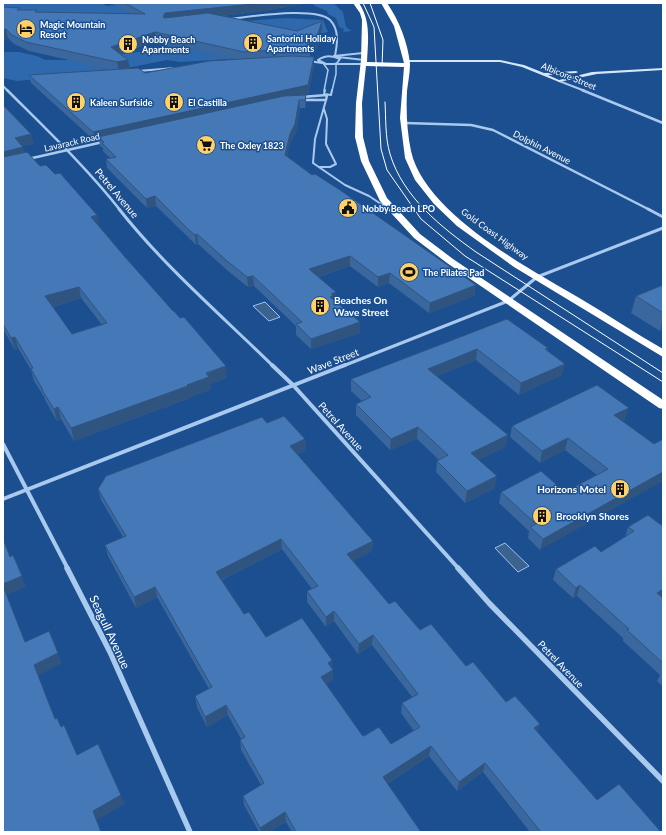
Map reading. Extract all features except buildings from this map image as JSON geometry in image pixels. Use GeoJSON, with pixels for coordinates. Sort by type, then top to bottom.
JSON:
{"type":"FeatureCollection","features":[{"type":"Feature","properties":{"kind":"highway"},"geometry":{"type":"LineString","coordinates":[[356,3],[363,13],[365,20],[363,53],[364,62],[359,103],[361,146],[371,176],[383,199],[395,213],[428,245],[508,301],[663,405]]}},
{"type":"Feature","properties":{"kind":"highway","name":"Gold Coast Highway"},"geometry":{"type":"LineString","coordinates":[[384,3],[400,36],[406,63],[404,95],[409,159],[425,189],[455,219],[473,233],[537,277],[663,354]]}},
{"type":"Feature","properties":{"kind":"highway"},"geometry":{"type":"LineString","coordinates":[[364,62],[406,63]]}},
{"type":"Feature","properties":{"kind":"street"},"geometry":{"type":"LineString","coordinates":[[225,19],[293,14],[325,17],[331,21],[338,35],[333,56]]}},
{"type":"Feature","properties":{"kind":"street"},"geometry":{"type":"LineString","coordinates":[[363,53],[306,60],[322,63],[364,62]]}},
{"type":"Feature","properties":{"kind":"street"},"geometry":{"type":"LineString","coordinates":[[333,56],[364,62]]}},
{"type":"Feature","properties":{"kind":"street"},"geometry":{"type":"LineString","coordinates":[[333,56],[340,59],[336,63]]}},
{"type":"Feature","properties":{"kind":"street"},"geometry":{"type":"LineString","coordinates":[[322,63],[318,59],[325,57]]}},
{"type":"Feature","properties":{"kind":"street","name":"Albicore Street"},"geometry":{"type":"LineString","coordinates":[[406,63],[490,60],[509,63],[543,74],[663,123]]}},
{"type":"Feature","properties":{"kind":"street"},"geometry":{"type":"LineString","coordinates":[[137,71],[177,68]]}},
{"type":"Feature","properties":{"kind":"street"},"geometry":{"type":"LineString","coordinates":[[543,74],[596,73],[663,69]]}},
{"type":"Feature","properties":{"kind":"street"},"geometry":{"type":"LineString","coordinates":[[559,81],[596,73]]}},
{"type":"Feature","properties":{"kind":"street","name":"Petrel Avenue"},"geometry":{"type":"LineString","coordinates":[[3,86],[101,186],[131,224],[293,385],[488,603],[663,781]]}},
{"type":"Feature","properties":{"kind":"street"},"geometry":{"type":"LineString","coordinates":[[327,95],[326,100],[296,99],[306,96],[327,95]]}},
{"type":"Feature","properties":{"kind":"street","name":"Dolphin Avenue"},"geometry":{"type":"LineString","coordinates":[[405,123],[471,125],[493,130],[663,217]]}},
{"type":"Feature","properties":{"kind":"street","name":"Lavarack Road"},"geometry":{"type":"LineString","coordinates":[[24,160],[110,140]]}},
{"type":"Feature","properties":{"kind":"street","name":"Wave Street"},"geometry":{"type":"LineString","coordinates":[[3,499],[508,301],[537,277],[663,228]]}},
{"type":"Feature","properties":{"kind":"street","name":"Seagull Avenue"},"geometry":{"type":"LineString","coordinates":[[3,444],[25,490],[61,554],[99,629],[190,832]]}},
{"type":"Feature","properties":{"kind":"lane"},"geometry":{"type":"LineString","coordinates":[[322,63],[328,70],[324,94],[331,95],[336,74],[336,63]]}},
{"type":"Feature","properties":{"kind":"lane"},"geometry":{"type":"LineString","coordinates":[[326,100],[320,119],[313,154],[313,162],[345,185],[369,196],[395,213]]}},
{"type":"Feature","properties":{"kind":"lane"},"geometry":{"type":"LineString","coordinates":[[317,166],[328,168],[336,164],[325,142],[326,119],[324,108]]}},
{"type":"Feature","properties":{"kind":"shaded area"},"geometry":{"type":"Polygon","coordinates":[[[3,3],[101,3],[107,6],[128,3],[165,7],[122,14],[134,20],[3,9],[3,3]]]}},
{"type":"Feature","properties":{"kind":"shaded area"},"geometry":{"type":"Polygon","coordinates":[[[312,3],[333,3],[343,12],[346,27],[352,31],[343,32],[344,29],[339,27],[336,18],[312,3]]]}},
{"type":"Feature","properties":{"kind":"shaded area"},"geometry":{"type":"Polygon","coordinates":[[[286,18],[323,20],[328,32],[216,55],[231,56],[231,59],[180,62],[167,60],[102,73],[17,81],[3,78],[3,52],[19,52],[37,56],[45,60],[76,60],[162,49],[166,47],[169,40],[217,23],[286,18]]]}},
{"type":"Feature","properties":{"kind":"shaded area"},"geometry":{"type":"Polygon","coordinates":[[[265,302],[280,317],[269,321],[253,306],[265,302]]]}},
{"type":"Feature","properties":{"kind":"shaded area"},"geometry":{"type":"Polygon","coordinates":[[[505,543],[529,566],[518,572],[495,548],[505,543]]]}},
{"type":"Feature","properties":{"kind":"tram line"},"geometry":{"type":"LineString","coordinates":[[363,3],[374,27],[381,149],[387,170],[421,219],[465,256],[663,382]]}},
{"type":"Feature","properties":{"kind":"tram line"},"geometry":{"type":"LineString","coordinates":[[370,3],[383,40],[382,66]]}},
{"type":"Feature","properties":{"kind":"tram line"},"geometry":{"type":"LineString","coordinates":[[385,102],[386,135],[390,154],[396,170],[404,184],[425,210],[476,252],[663,373]]}},
{"type":"Feature","properties":{"kind":"place","name":"Magic Mountain Resort"},"geometry":{"type":"Point","coordinates":[26,29]}},
{"type":"Feature","properties":{"kind":"place","name":"Santorini Holiday Apartments"},"geometry":{"type":"Point","coordinates":[253,43]}},
{"type":"Feature","properties":{"kind":"place","name":"Nobby Beach Apartments"},"geometry":{"type":"Point","coordinates":[128,44]}},
{"type":"Feature","properties":{"kind":"place","name":"Kaleen Surfside"},"geometry":{"type":"Point","coordinates":[76,102]}},
{"type":"Feature","properties":{"kind":"place","name":"El Castilla"},"geometry":{"type":"Point","coordinates":[174,102]}},
{"type":"Feature","properties":{"kind":"place","name":"The Oxley 1823"},"geometry":{"type":"Point","coordinates":[206,145]}},
{"type":"Feature","properties":{"kind":"place","name":"Nobby Beach LPO"},"geometry":{"type":"Point","coordinates":[348,208]}},
{"type":"Feature","properties":{"kind":"place","name":"The Pilates Pad"},"geometry":{"type":"Point","coordinates":[409,272]}},
{"type":"Feature","properties":{"kind":"place","name":"Beaches On Wave Street"},"geometry":{"type":"Point","coordinates":[320,306]}},
{"type":"Feature","properties":{"kind":"place","name":"Horizons Motel"},"geometry":{"type":"Point","coordinates":[620,489]}},
{"type":"Feature","properties":{"kind":"place","name":"Brooklyn Shores"},"geometry":{"type":"Point","coordinates":[542,516]}}]}
